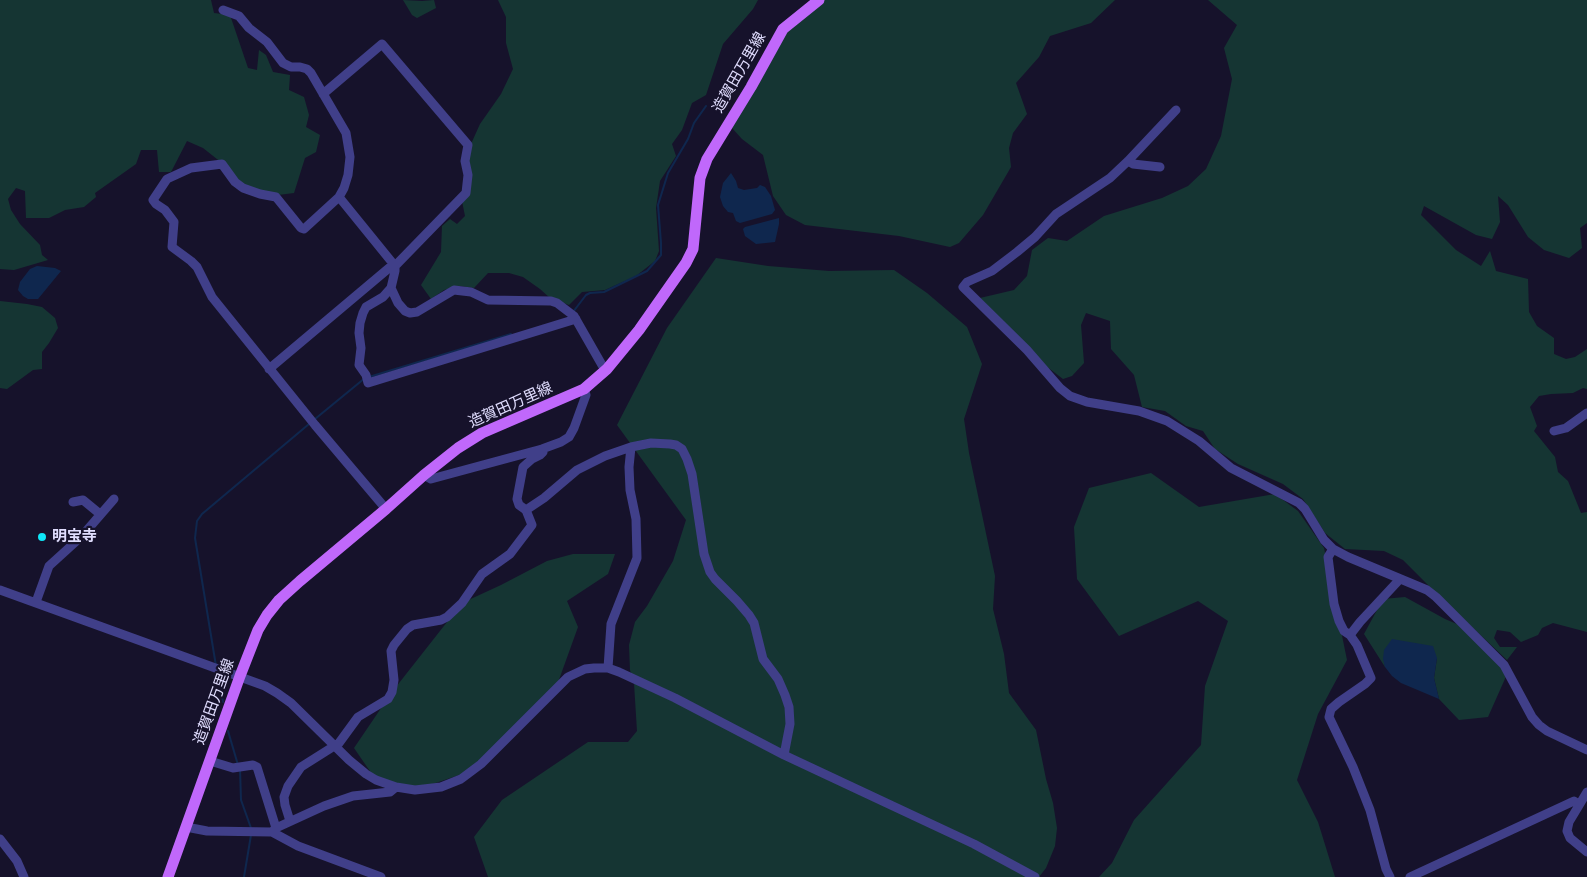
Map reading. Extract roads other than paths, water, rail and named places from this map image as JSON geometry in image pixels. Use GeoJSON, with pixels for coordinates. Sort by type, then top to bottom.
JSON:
{"type":"FeatureCollection","features":[{"type":"Feature","properties":{"kind":"main road","name":"造賀田万里線"},"geometry":{"type":"LineString","coordinates":[[168,877],[240,676],[258,630],[267,615],[279,600],[458,448],[482,433],[584,389],[607,369],[639,330],[686,263],[693,249],[700,178],[707,159],[751,87],[783,29],[819,0]]}},
{"type":"Feature","properties":{"kind":"street"},"geometry":{"type":"LineString","coordinates":[[223,10],[239,16],[249,28],[267,42],[277,57],[287,66],[300,67],[311,73],[346,132],[350,157],[348,175],[339,197],[304,228],[301,228],[276,197],[243,188],[235,182],[222,164],[191,168],[167,179],[153,200],[165,210],[174,222],[172,247],[197,267],[212,297],[269,369],[386,509]]}},
{"type":"Feature","properties":{"kind":"street"},"geometry":{"type":"LineString","coordinates":[[269,369],[389,268],[395,266],[466,193],[468,174],[465,161],[468,145],[382,44],[323,94]]}},
{"type":"Feature","properties":{"kind":"street"},"geometry":{"type":"LineString","coordinates":[[1176,110],[1128,162],[1097,187],[1056,214],[1022,249],[992,271],[967,282],[963,286],[1027,350],[1060,388],[1070,396],[1087,402],[1139,411],[1168,421],[1199,441],[1231,468],[1299,503],[1305,509],[1324,540],[1333,549],[1427,590],[1436,596],[1504,664],[1532,717],[1539,725],[1552,734],[1587,750]]}},
{"type":"Feature","properties":{"kind":"street"},"geometry":{"type":"LineString","coordinates":[[1128,162],[1160,166]]}},
{"type":"Feature","properties":{"kind":"street"},"geometry":{"type":"LineString","coordinates":[[339,197],[395,266],[396,271],[391,288],[383,297],[366,307],[360,323],[361,348],[359,365],[366,375],[368,383],[576,319]]}},
{"type":"Feature","properties":{"kind":"street"},"geometry":{"type":"LineString","coordinates":[[391,288],[398,303],[405,311],[410,313],[417,312],[454,290],[471,292],[488,300],[551,301],[558,303],[576,319],[602,366],[607,369]]}},
{"type":"Feature","properties":{"kind":"street"},"geometry":{"type":"LineString","coordinates":[[424,475],[431,479],[542,449],[560,442],[568,437],[574,428],[586,395],[584,389]]}},
{"type":"Feature","properties":{"kind":"street"},"geometry":{"type":"LineString","coordinates":[[1554,431],[1566,428],[1587,413]]}},
{"type":"Feature","properties":{"kind":"street"},"geometry":{"type":"LineString","coordinates":[[526,510],[544,498],[577,470],[605,456],[631,447],[651,443],[676,445],[682,450],[692,474],[704,554],[710,572],[754,623],[763,659],[778,679],[785,695],[789,707],[790,724],[784,755]]}},
{"type":"Feature","properties":{"kind":"street"},"geometry":{"type":"LineString","coordinates":[[608,668],[611,624],[637,558],[636,519],[630,490],[629,467],[631,447]]}},
{"type":"Feature","properties":{"kind":"street"},"geometry":{"type":"LineString","coordinates":[[290,821],[284,797],[293,776],[301,767],[338,743],[358,717],[388,698],[392,692],[394,680],[391,651],[407,629],[413,625],[441,620],[447,617],[462,603],[482,574],[510,554],[532,525],[526,510],[519,505],[517,499],[523,467],[540,455],[543,452],[542,449]]}},
{"type":"Feature","properties":{"kind":"street"},"geometry":{"type":"LineString","coordinates":[[36,602],[49,566],[82,536],[114,499]]}},
{"type":"Feature","properties":{"kind":"street"},"geometry":{"type":"LineString","coordinates":[[73,502],[83,500],[100,514]]}},
{"type":"Feature","properties":{"kind":"street"},"geometry":{"type":"LineString","coordinates":[[1333,549],[1328,557],[1334,604],[1339,621],[1344,631],[1350,635],[1357,645],[1371,678],[1338,702],[1331,709],[1329,717],[1353,767],[1370,810],[1386,869],[1390,877]]}},
{"type":"Feature","properties":{"kind":"street"},"geometry":{"type":"LineString","coordinates":[[1350,635],[1400,579]]}},
{"type":"Feature","properties":{"kind":"street"},"geometry":{"type":"LineString","coordinates":[[0,590],[240,676],[277,693],[298,710],[334,746],[366,774],[376,780],[396,787],[415,790],[441,787],[461,779],[480,764],[568,677],[585,669],[608,668],[675,698],[784,755],[974,844],[1035,877]]}},
{"type":"Feature","properties":{"kind":"street"},"geometry":{"type":"LineString","coordinates":[[210,761],[238,767],[253,764],[257,767],[274,830],[298,846],[381,877]]}},
{"type":"Feature","properties":{"kind":"street"},"geometry":{"type":"LineString","coordinates":[[186,827],[207,831],[274,830],[290,821],[338,801],[364,794],[390,792],[396,787]]}},
{"type":"Feature","properties":{"kind":"street"},"geometry":{"type":"LineString","coordinates":[[1587,792],[1569,822],[1567,831],[1570,838],[1587,852]]}},
{"type":"Feature","properties":{"kind":"street"},"geometry":{"type":"LineString","coordinates":[[1410,877],[1574,801],[1579,804]]}},
{"type":"Feature","properties":{"kind":"street"},"geometry":{"type":"LineString","coordinates":[[0,839],[17,861],[24,877]]}},
{"type":"Feature","properties":{"kind":"water"},"geometry":{"type":"Polygon","coordinates":[[[731,173],[738,188],[744,190],[757,188],[760,185],[765,187],[771,196],[775,210],[772,214],[740,223],[736,221],[733,213],[728,212],[723,206],[720,197],[723,183],[731,173]]]}},
{"type":"Feature","properties":{"kind":"water"},"geometry":{"type":"Polygon","coordinates":[[[779,218],[775,242],[756,244],[745,236],[743,229],[745,227],[779,218]]]}},
{"type":"Feature","properties":{"kind":"water"},"geometry":{"type":"Polygon","coordinates":[[[37,266],[55,268],[61,271],[38,299],[28,299],[18,290],[20,282],[30,269],[37,266]]]}},
{"type":"Feature","properties":{"kind":"water"},"geometry":{"type":"Polygon","coordinates":[[[1392,639],[1433,646],[1437,658],[1434,678],[1439,699],[1401,683],[1392,676],[1385,667],[1383,659],[1384,650],[1392,639]]]}},
{"type":"Feature","properties":{"kind":"waterway"},"geometry":{"type":"LineString","coordinates":[[573,312],[586,295],[604,292],[647,271],[661,255],[658,205],[668,173],[688,139],[694,123],[706,106]]}},
{"type":"Feature","properties":{"kind":"waterway"},"geometry":{"type":"LineString","coordinates":[[369,377],[511,334]]}},
{"type":"Feature","properties":{"kind":"waterway"},"geometry":{"type":"LineString","coordinates":[[315,419],[365,378]]}},
{"type":"Feature","properties":{"kind":"waterway"},"geometry":{"type":"LineString","coordinates":[[216,666],[195,538],[197,521],[202,514],[309,424]]}},
{"type":"Feature","properties":{"kind":"waterway"},"geometry":{"type":"LineString","coordinates":[[217,671],[223,702]]}},
{"type":"Feature","properties":{"kind":"waterway"},"geometry":{"type":"LineString","coordinates":[[228,731],[238,765]]}},
{"type":"Feature","properties":{"kind":"waterway"},"geometry":{"type":"LineString","coordinates":[[240,769],[241,800],[251,828]]}},
{"type":"Feature","properties":{"kind":"waterway"},"geometry":{"type":"LineString","coordinates":[[244,877],[251,835]]}},
{"type":"Feature","properties":{"kind":"place","name":"明宝寺"},"geometry":{"type":"Point","coordinates":[42,537]}}]}
